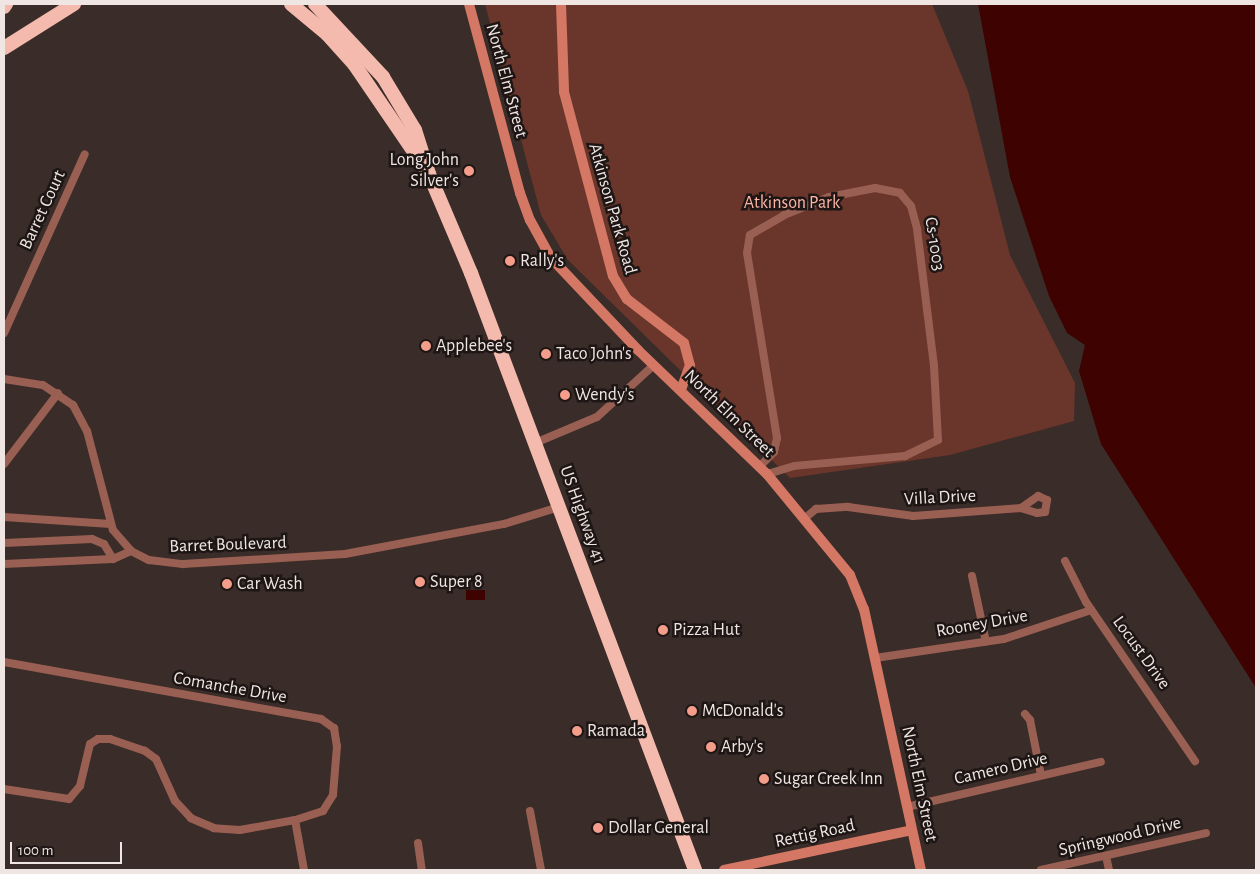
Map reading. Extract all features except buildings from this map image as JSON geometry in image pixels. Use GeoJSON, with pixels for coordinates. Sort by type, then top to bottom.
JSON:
{"type":"FeatureCollection","features":[{"type":"Feature","properties":{"kind":"highway"},"geometry":{"type":"LineString","coordinates":[[292,4],[327,34],[354,64],[429,174]]}},
{"type":"Feature","properties":{"kind":"highway"},"geometry":{"type":"LineString","coordinates":[[314,4],[383,77],[416,130],[429,174]]}},
{"type":"Feature","properties":{"kind":"highway"},"geometry":{"type":"LineString","coordinates":[[4,48],[72,5]]}},
{"type":"Feature","properties":{"kind":"highway"},"geometry":{"type":"LineString","coordinates":[[4,55],[72,5]]}},
{"type":"Feature","properties":{"kind":"highway","name":"US Highway 41"},"geometry":{"type":"LineString","coordinates":[[429,174],[455,231],[695,870]]}},
{"type":"Feature","properties":{"kind":"street","name":"North Elm Street"},"geometry":{"type":"LineString","coordinates":[[469,4],[510,160],[536,234],[571,282],[763,470],[843,565],[855,586],[875,658],[921,870]]}},
{"type":"Feature","properties":{"kind":"street","name":"Atkinson Park Road"},"geometry":{"type":"LineString","coordinates":[[561,4],[564,92],[613,276],[627,299],[684,343],[690,365],[681,390]]}},
{"type":"Feature","properties":{"kind":"street","name":"Barret Court"},"geometry":{"type":"LineString","coordinates":[[4,333],[85,154]]}},
{"type":"Feature","properties":{"kind":"street","name":"Cs-1003"},"geometry":{"type":"LineString","coordinates":[[875,188],[900,193],[911,206],[917,228],[934,366],[938,440],[905,456],[763,470],[774,452],[777,438],[747,254],[750,235],[784,215],[829,197],[875,188]]}},
{"type":"Feature","properties":{"kind":"street"},"geometry":{"type":"LineString","coordinates":[[535,444],[597,417],[654,365]]}},
{"type":"Feature","properties":{"kind":"street","name":"Barret Boulevard"},"geometry":{"type":"LineString","coordinates":[[4,379],[34,382],[58,392],[73,404],[83,421],[111,524],[118,538],[131,550],[150,560],[183,564],[345,554],[504,524],[559,507]]}},
{"type":"Feature","properties":{"kind":"street"},"geometry":{"type":"LineString","coordinates":[[4,464],[58,392]]}},
{"type":"Feature","properties":{"kind":"street","name":"Villa Drive"},"geometry":{"type":"LineString","coordinates":[[804,519],[816,509],[848,506],[913,516],[1021,508]]}},
{"type":"Feature","properties":{"kind":"street"},"geometry":{"type":"LineString","coordinates":[[4,517],[111,524]]}},
{"type":"Feature","properties":{"kind":"street"},"geometry":{"type":"LineString","coordinates":[[4,543],[92,539],[104,544],[113,559]]}},
{"type":"Feature","properties":{"kind":"street"},"geometry":{"type":"LineString","coordinates":[[4,564],[113,559],[131,550]]}},
{"type":"Feature","properties":{"kind":"street","name":"Locust Drive"},"geometry":{"type":"LineString","coordinates":[[1065,561],[1091,610],[1195,761]]}},
{"type":"Feature","properties":{"kind":"street"},"geometry":{"type":"LineString","coordinates":[[972,576],[986,642]]}},
{"type":"Feature","properties":{"kind":"street","name":"Rooney Drive"},"geometry":{"type":"LineString","coordinates":[[875,658],[986,642],[1023,634],[1091,610]]}},
{"type":"Feature","properties":{"kind":"street","name":"Comanche Drive"},"geometry":{"type":"LineString","coordinates":[[4,662],[326,721],[334,728],[337,739],[333,795],[323,811],[295,820],[231,831],[206,826],[179,807],[164,772],[150,754],[110,739],[98,739],[90,744],[80,786],[69,799],[4,789]]}},
{"type":"Feature","properties":{"kind":"street"},"geometry":{"type":"LineString","coordinates":[[1024,714],[1030,720],[1040,775]]}},
{"type":"Feature","properties":{"kind":"street","name":"Camero Drive"},"geometry":{"type":"LineString","coordinates":[[907,807],[1101,762]]}},
{"type":"Feature","properties":{"kind":"street"},"geometry":{"type":"LineString","coordinates":[[530,811],[541,870]]}},
{"type":"Feature","properties":{"kind":"street"},"geometry":{"type":"LineString","coordinates":[[295,820],[304,870]]}},
{"type":"Feature","properties":{"kind":"street","name":"Rettig Road"},"geometry":{"type":"LineString","coordinates":[[724,870],[912,830]]}},
{"type":"Feature","properties":{"kind":"street","name":"Springwood Drive"},"geometry":{"type":"LineString","coordinates":[[1041,870],[1206,833]]}},
{"type":"Feature","properties":{"kind":"street"},"geometry":{"type":"LineString","coordinates":[[418,843],[422,870]]}},
{"type":"Feature","properties":{"kind":"street"},"geometry":{"type":"LineString","coordinates":[[1106,856],[1109,870]]}},
{"type":"Feature","properties":{"kind":"green space","name":"Atkinson Park"},"geometry":{"type":"Polygon","coordinates":[[[485,4],[932,4],[968,91],[1010,255],[1075,383],[1074,421],[950,455],[790,478],[568,260],[541,215],[485,4]]]}},
{"type":"Feature","properties":{"kind":"shaded area"},"geometry":{"type":"Polygon","coordinates":[[[978,4],[1256,4],[1256,688],[1101,444],[1079,371],[1085,345],[1067,333],[1049,296],[1010,177],[978,4]]]}},
{"type":"Feature","properties":{"kind":"shaded area"},"geometry":{"type":"Polygon","coordinates":[[[466,590],[485,590],[485,600],[466,600],[466,590]]]}},
{"type":"Feature","properties":{"kind":"place","name":"Long John Silver's"},"geometry":{"type":"Point","coordinates":[469,171]}},
{"type":"Feature","properties":{"kind":"place","name":"Rally's"},"geometry":{"type":"Point","coordinates":[510,261]}},
{"type":"Feature","properties":{"kind":"place","name":"Applebee's"},"geometry":{"type":"Point","coordinates":[426,346]}},
{"type":"Feature","properties":{"kind":"place","name":"Taco John's"},"geometry":{"type":"Point","coordinates":[546,354]}},
{"type":"Feature","properties":{"kind":"place","name":"Wendy's"},"geometry":{"type":"Point","coordinates":[565,395]}},
{"type":"Feature","properties":{"kind":"place","name":"Super 8"},"geometry":{"type":"Point","coordinates":[420,582]}},
{"type":"Feature","properties":{"kind":"place","name":"Car Wash"},"geometry":{"type":"Point","coordinates":[227,584]}},
{"type":"Feature","properties":{"kind":"place","name":"Pizza Hut"},"geometry":{"type":"Point","coordinates":[663,630]}},
{"type":"Feature","properties":{"kind":"place","name":"McDonald's"},"geometry":{"type":"Point","coordinates":[692,711]}},
{"type":"Feature","properties":{"kind":"place","name":"Ramada"},"geometry":{"type":"Point","coordinates":[577,731]}},
{"type":"Feature","properties":{"kind":"place","name":"Arby's"},"geometry":{"type":"Point","coordinates":[711,747]}},
{"type":"Feature","properties":{"kind":"place","name":"Sugar Creek Inn"},"geometry":{"type":"Point","coordinates":[764,779]}},
{"type":"Feature","properties":{"kind":"place","name":"Dollar General"},"geometry":{"type":"Point","coordinates":[598,828]}}]}
